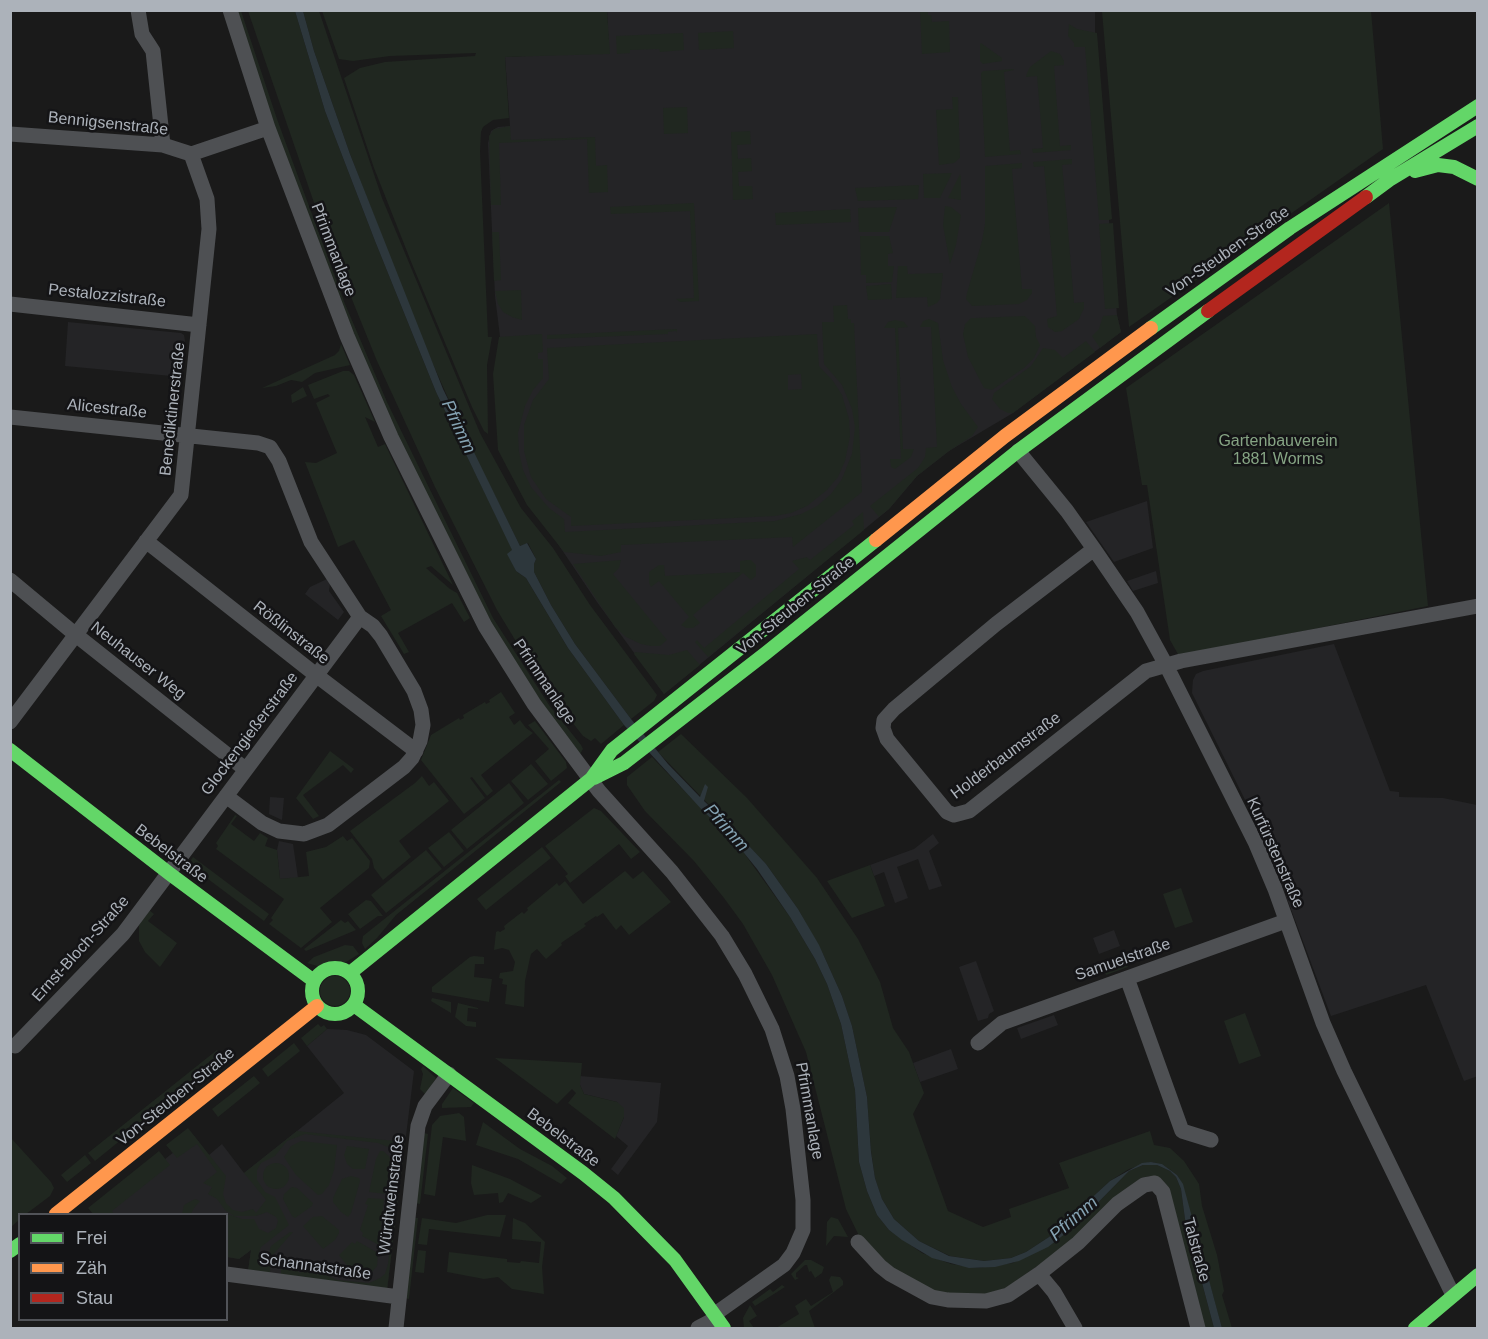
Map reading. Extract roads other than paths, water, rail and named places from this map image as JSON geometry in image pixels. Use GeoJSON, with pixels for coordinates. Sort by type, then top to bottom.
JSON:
{"type":"FeatureCollection","features":[{"type":"Feature","properties":{"kind":"street"},"geometry":{"type":"LineString","coordinates":[[138,10],[142,34],[153,51],[163,146]]}},
{"type":"Feature","properties":{"kind":"street","name":"Pfrimmanlage"},"geometry":{"type":"LineString","coordinates":[[230,10],[268,128],[347,336],[391,436],[485,626],[518,680],[591,779],[672,872],[722,936],[772,1029],[787,1076],[800,1162],[804,1218],[800,1239],[794,1252],[780,1269],[718,1320],[698,1329]]}},
{"type":"Feature","properties":{"kind":"street","name":"Von-Steuben-Straße"},"geometry":{"type":"LineString","coordinates":[[591,779],[612,750],[1005,436],[1271,242],[1478,106]]}},
{"type":"Feature","properties":{"kind":"street","name":"Von-Steuben-Straße"},"geometry":{"type":"LineString","coordinates":[[350,973],[591,779],[624,763],[766,653],[814,612],[1018,450],[1389,180],[1478,126]]}},
{"type":"Feature","properties":{"kind":"street"},"geometry":{"type":"LineString","coordinates":[[191,154],[268,128]]}},
{"type":"Feature","properties":{"kind":"street","name":"Bennigsenstraße"},"geometry":{"type":"LineString","coordinates":[[10,134],[163,146],[191,154]]}},
{"type":"Feature","properties":{"kind":"street","name":"Benediktinerstraße"},"geometry":{"type":"LineString","coordinates":[[10,722],[181,495],[209,229],[209,208],[205,191],[191,154]]}},
{"type":"Feature","properties":{"kind":"street"},"geometry":{"type":"LineString","coordinates":[[1389,180],[1438,165],[1454,166],[1478,179]]}},
{"type":"Feature","properties":{"kind":"street","name":"Pestalozzistraße"},"geometry":{"type":"LineString","coordinates":[[10,304],[199,325]]}},
{"type":"Feature","properties":{"kind":"street","name":"Alicestraße"},"geometry":{"type":"LineString","coordinates":[[10,417],[263,443],[270,447],[279,461],[311,542],[360,617]]}},
{"type":"Feature","properties":{"kind":"street"},"geometry":{"type":"LineString","coordinates":[[1005,436],[1018,450]]}},
{"type":"Feature","properties":{"kind":"street","name":"Kurfürstenstraße"},"geometry":{"type":"LineString","coordinates":[[1018,450],[1094,549],[1137,612],[1166,665],[1256,844],[1323,1023],[1453,1295]]}},
{"type":"Feature","properties":{"kind":"street","name":"Rößlinstraße"},"geometry":{"type":"LineString","coordinates":[[146,541],[416,751]]}},
{"type":"Feature","properties":{"kind":"street","name":"Holderbaumstraße"},"geometry":{"type":"LineString","coordinates":[[1094,549],[996,624],[886,716],[883,724],[887,739],[947,813],[961,814],[969,811],[1146,671],[1166,665]]}},
{"type":"Feature","properties":{"kind":"street","name":"Neuhauser Weg"},"geometry":{"type":"LineString","coordinates":[[10,580],[245,769]]}},
{"type":"Feature","properties":{"kind":"street"},"geometry":{"type":"LineString","coordinates":[[1166,665],[1478,606]]}},
{"type":"Feature","properties":{"kind":"street"},"geometry":{"type":"LineString","coordinates":[[226,796],[273,829],[292,834],[311,833],[328,825],[408,763],[416,751],[423,725],[419,703],[377,631],[360,617]]}},
{"type":"Feature","properties":{"kind":"street","name":"Glockengießerstraße"},"geometry":{"type":"LineString","coordinates":[[170,874],[245,769],[360,617]]}},
{"type":"Feature","properties":{"kind":"street","name":"Bebelstraße"},"geometry":{"type":"LineString","coordinates":[[10,750],[170,874],[314,981]]}},
{"type":"Feature","properties":{"kind":"street","name":"Ernst-Bloch-Straße"},"geometry":{"type":"LineString","coordinates":[[15,1046],[123,934],[170,874]]}},
{"type":"Feature","properties":{"kind":"street","name":"Samuelstraße"},"geometry":{"type":"LineString","coordinates":[[978,1043],[1002,1023],[1286,921]]}},
{"type":"Feature","properties":{"kind":"street"},"geometry":{"type":"LineString","coordinates":[[338,968],[350,973],[355,978],[358,989],[354,1005],[349,1010],[336,1015],[322,1011],[312,994],[314,981],[324,971],[331,969],[338,968]]}},
{"type":"Feature","properties":{"kind":"street"},"geometry":{"type":"LineString","coordinates":[[1127,978],[1182,1131],[1211,1140]]}},
{"type":"Feature","properties":{"kind":"street","name":"Bebelstraße"},"geometry":{"type":"LineString","coordinates":[[354,1005],[614,1198],[675,1260],[718,1320]]}},
{"type":"Feature","properties":{"kind":"street","name":"Von-Steuben-Straße"},"geometry":{"type":"LineString","coordinates":[[59,1213],[317,1006]]}},
{"type":"Feature","properties":{"kind":"street","name":"Würdtweinstraße"},"geometry":{"type":"LineString","coordinates":[[396,1329],[418,1126],[425,1106],[449,1074]]}},
{"type":"Feature","properties":{"kind":"street","name":"Talstraße"},"geometry":{"type":"LineString","coordinates":[[1039,1274],[1078,1243],[1117,1204],[1144,1185],[1155,1183],[1163,1192],[1198,1329]]}},
{"type":"Feature","properties":{"kind":"street"},"geometry":{"type":"LineString","coordinates":[[858,1242],[890,1274],[932,1297],[986,1301],[1008,1295],[1039,1274],[1054,1292],[1075,1329]]}},
{"type":"Feature","properties":{"kind":"street","name":"Schannatstraße"},"geometry":{"type":"LineString","coordinates":[[228,1274],[399,1296]]}},
{"type":"Feature","properties":{"kind":"street"},"geometry":{"type":"LineString","coordinates":[[1415,1329],[1478,1275]]}},
{"type":"Feature","properties":{"kind":"water","name":"Pfrimm"},"geometry":{"type":"Polygon","coordinates":[[[295,11],[303,11],[314,51],[350,154],[443,389],[520,546],[527,543],[536,559],[534,572],[551,605],[575,644],[668,764],[700,797],[705,784],[708,787],[704,801],[766,864],[798,909],[819,945],[842,996],[852,1026],[867,1097],[875,1178],[882,1199],[894,1219],[919,1241],[949,1256],[984,1261],[1011,1258],[1026,1252],[1049,1237],[1110,1181],[1142,1163],[1162,1164],[1177,1175],[1183,1184],[1222,1328],[1214,1328],[1185,1219],[1181,1189],[1176,1177],[1170,1171],[1157,1165],[1143,1165],[1129,1171],[1075,1226],[1048,1247],[1019,1261],[995,1267],[969,1268],[932,1258],[889,1230],[877,1215],[859,1162],[855,1090],[841,1024],[827,984],[815,959],[757,869],[731,837],[703,811],[624,725],[568,648],[526,578],[516,571],[507,554],[512,550],[436,392],[375,241],[325,111],[295,11]]]}},
{"type":"Feature","properties":{"kind":"park label","name":"Gartenbauverein 1881 Worms"},"geometry":{"type":"Point","coordinates":[1278,451]}}]}
